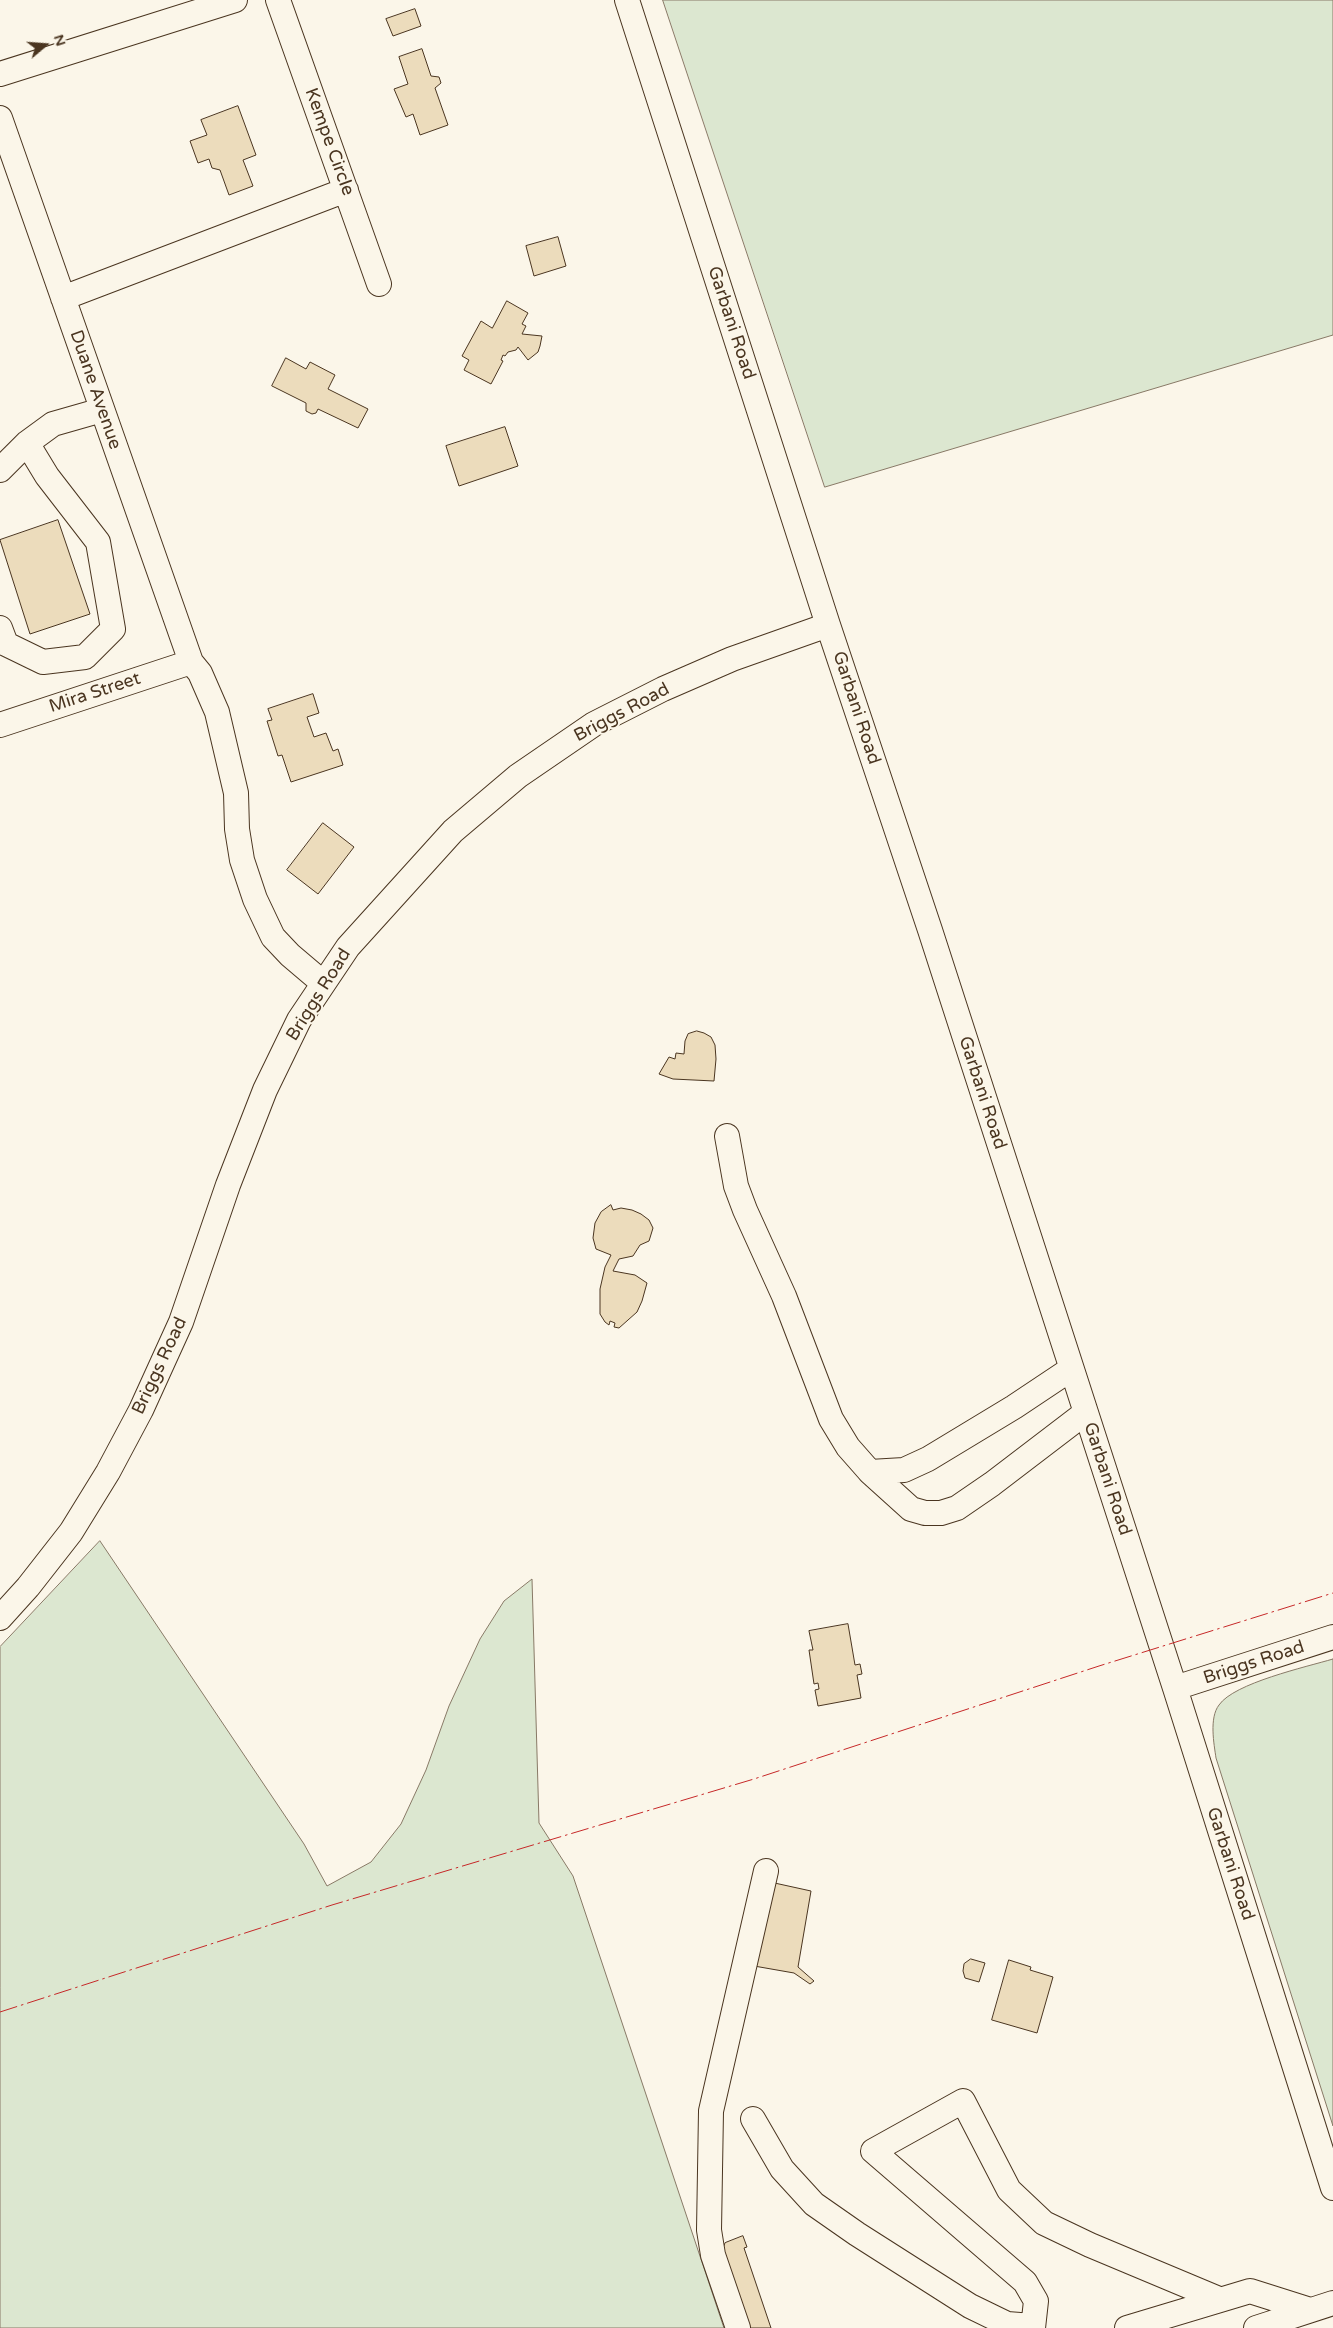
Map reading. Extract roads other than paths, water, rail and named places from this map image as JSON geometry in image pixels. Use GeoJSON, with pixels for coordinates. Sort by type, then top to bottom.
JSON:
{"type":"FeatureCollection","features":[{"type":"Feature","properties":{"kind":"street"},"geometry":{"type":"LineString","coordinates":[[0,74],[235,0]]}},
{"type":"Feature","properties":{"kind":"street","name":"Kempe Circle"},"geometry":{"type":"LineString","coordinates":[[278,0],[379,284]]}},
{"type":"Feature","properties":{"kind":"street","name":"Garbani Road"},"geometry":{"type":"LineString","coordinates":[[627,0],[828,624],[930,930],[1175,1688],[1333,2188]]}},
{"type":"Feature","properties":{"kind":"street","name":"Duane Avenue"},"geometry":{"type":"LineString","coordinates":[[0,118],[191,662],[200,673],[217,712],[236,793],[237,830],[242,860],[255,899],[273,937],[323,984]]}},
{"type":"Feature","properties":{"kind":"street"},"geometry":{"type":"LineString","coordinates":[[63,298],[346,190]]}},
{"type":"Feature","properties":{"kind":"street"},"geometry":{"type":"LineString","coordinates":[[0,470],[28,443],[53,424],[102,410]]}},
{"type":"Feature","properties":{"kind":"street"},"geometry":{"type":"LineString","coordinates":[[0,628],[6,644],[43,662],[85,657],[113,629],[98,542],[47,476],[28,443]]}},
{"type":"Feature","properties":{"kind":"street","name":"Briggs Road"},"geometry":{"type":"LineString","coordinates":[[0,1618],[28,1587],[71,1532],[108,1472],[141,1410],[181,1322],[228,1185],[265,1090],[299,1020],[348,947],[453,832],[518,776],[594,724],[663,689],[732,659],[828,624]]}},
{"type":"Feature","properties":{"kind":"street","name":"Mira Street"},"geometry":{"type":"LineString","coordinates":[[0,725],[191,662]]}},
{"type":"Feature","properties":{"kind":"street"},"geometry":{"type":"LineString","coordinates":[[727,1136],[736,1186],[784,1296],[831,1419],[848,1447],[870,1472],[911,1509],[925,1513],[941,1513],[957,1508],[1086,1413]]}},
{"type":"Feature","properties":{"kind":"street"},"geometry":{"type":"LineString","coordinates":[[870,1472],[904,1470],[928,1459],[1014,1407],[1071,1369]]}},
{"type":"Feature","properties":{"kind":"street","name":"Briggs Road"},"geometry":{"type":"LineString","coordinates":[[1175,1688],[1333,1637]]}},
{"type":"Feature","properties":{"kind":"street"},"geometry":{"type":"LineString","coordinates":[[738,2328],[713,2255],[709,2230],[711,2111],[766,1872]]}},
{"type":"Feature","properties":{"kind":"street"},"geometry":{"type":"LineString","coordinates":[[753,2119],[782,2169],[814,2204],[856,2234],[970,2306],[1008,2324],[1033,2327],[1036,2301],[1025,2282],[873,2151],[963,2101],[1009,2190],[1044,2223],[1090,2245],[1219,2299]]}},
{"type":"Feature","properties":{"kind":"street"},"geometry":{"type":"LineString","coordinates":[[1127,2328],[1250,2291],[1310,2310]]}},
{"type":"Feature","properties":{"kind":"street"},"geometry":{"type":"LineString","coordinates":[[1256,2328],[1333,2303]]}}]}
